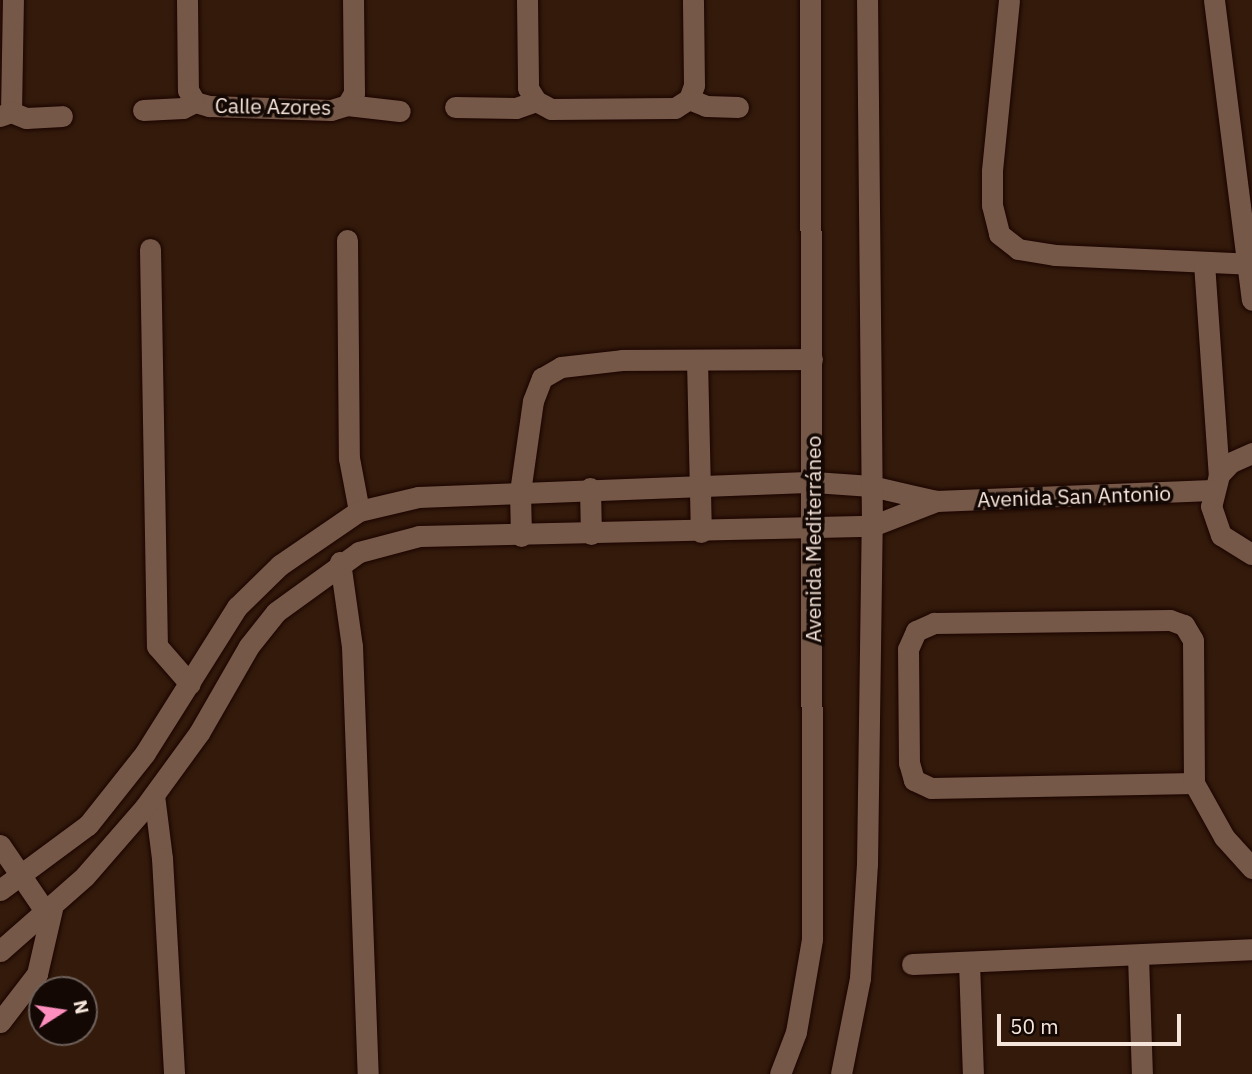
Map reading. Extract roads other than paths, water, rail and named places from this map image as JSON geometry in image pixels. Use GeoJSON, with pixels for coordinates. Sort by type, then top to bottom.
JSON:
{"type":"FeatureCollection","features":[{"type":"Feature","properties":{"kind":"street"},"geometry":{"type":"LineString","coordinates":[[13,0],[5,114],[26,118],[62,116]]}},
{"type":"Feature","properties":{"kind":"street","name":"Calle Azores"},"geometry":{"type":"LineString","coordinates":[[187,0],[188,90],[195,102],[209,106],[331,110],[347,105],[354,93],[353,0]]}},
{"type":"Feature","properties":{"kind":"street"},"geometry":{"type":"LineString","coordinates":[[527,0],[528,88],[537,102],[551,108],[675,107],[689,99],[694,85],[693,0]]}},
{"type":"Feature","properties":{"kind":"street","name":"Avenida Mediterráneo"},"geometry":{"type":"LineString","coordinates":[[780,1074],[796,1032],[812,939],[814,482],[810,0]]}},
{"type":"Feature","properties":{"kind":"street"},"geometry":{"type":"LineString","coordinates":[[841,1074],[860,978],[866,877],[872,526],[867,0]]}},
{"type":"Feature","properties":{"kind":"street"},"geometry":{"type":"LineString","coordinates":[[1009,0],[992,171],[992,205],[999,234],[1018,249],[1055,255],[1250,264]]}},
{"type":"Feature","properties":{"kind":"street"},"geometry":{"type":"LineString","coordinates":[[1214,0],[1250,264],[1252,300]]}},
{"type":"Feature","properties":{"kind":"street"},"geometry":{"type":"LineString","coordinates":[[689,99],[706,106],[738,107]]}},
{"type":"Feature","properties":{"kind":"street"},"geometry":{"type":"LineString","coordinates":[[143,110],[183,108],[195,102]]}},
{"type":"Feature","properties":{"kind":"street"},"geometry":{"type":"LineString","coordinates":[[455,107],[516,108],[537,102]]}},
{"type":"Feature","properties":{"kind":"street"},"geometry":{"type":"LineString","coordinates":[[347,105],[400,111]]}},
{"type":"Feature","properties":{"kind":"street"},"geometry":{"type":"LineString","coordinates":[[0,890],[88,825],[145,753],[237,607],[280,565],[359,511],[349,458],[347,240]]}},
{"type":"Feature","properties":{"kind":"street"},"geometry":{"type":"LineString","coordinates":[[150,249],[157,646],[190,684]]}},
{"type":"Feature","properties":{"kind":"street"},"geometry":{"type":"LineString","coordinates":[[1204,263],[1216,483],[1214,521],[1221,535],[1252,554]]}},
{"type":"Feature","properties":{"kind":"street"},"geometry":{"type":"LineString","coordinates":[[521,536],[520,492],[533,401],[542,378],[561,367],[697,360],[812,359]]}},
{"type":"Feature","properties":{"kind":"street"},"geometry":{"type":"LineString","coordinates":[[697,360],[701,532]]}},
{"type":"Feature","properties":{"kind":"street"},"geometry":{"type":"LineString","coordinates":[[1216,483],[1230,463],[1252,453]]}},
{"type":"Feature","properties":{"kind":"street","name":"Avenida San Antonio"},"geometry":{"type":"LineString","coordinates":[[359,511],[418,497],[590,488],[814,482],[871,486],[936,501],[1216,483]]}},
{"type":"Feature","properties":{"kind":"street"},"geometry":{"type":"LineString","coordinates":[[590,488],[591,534]]}},
{"type":"Feature","properties":{"kind":"street","name":"Avenida San Antonio"},"geometry":{"type":"LineString","coordinates":[[0,951],[50,911],[154,795],[276,612],[340,562],[359,552],[419,536],[521,536],[872,526],[936,501]]}},
{"type":"Feature","properties":{"kind":"street"},"geometry":{"type":"LineString","coordinates":[[340,562],[352,646],[368,1074]]}},
{"type":"Feature","properties":{"kind":"street"},"geometry":{"type":"LineString","coordinates":[[1194,783],[932,788],[914,780],[909,763],[908,649],[916,631],[934,623],[1170,620],[1184,625],[1193,640],[1194,783],[1224,837],[1252,867]]}},
{"type":"Feature","properties":{"kind":"street"},"geometry":{"type":"LineString","coordinates":[[154,795],[162,858],[174,1074]]}},
{"type":"Feature","properties":{"kind":"street"},"geometry":{"type":"LineString","coordinates":[[0,845],[50,911],[37,974],[0,1022]]}},
{"type":"Feature","properties":{"kind":"street"},"geometry":{"type":"LineString","coordinates":[[912,964],[1252,949]]}},
{"type":"Feature","properties":{"kind":"street"},"geometry":{"type":"LineString","coordinates":[[1138,956],[1142,1074]]}},
{"type":"Feature","properties":{"kind":"street"},"geometry":{"type":"LineString","coordinates":[[969,962],[973,1074]]}}]}
